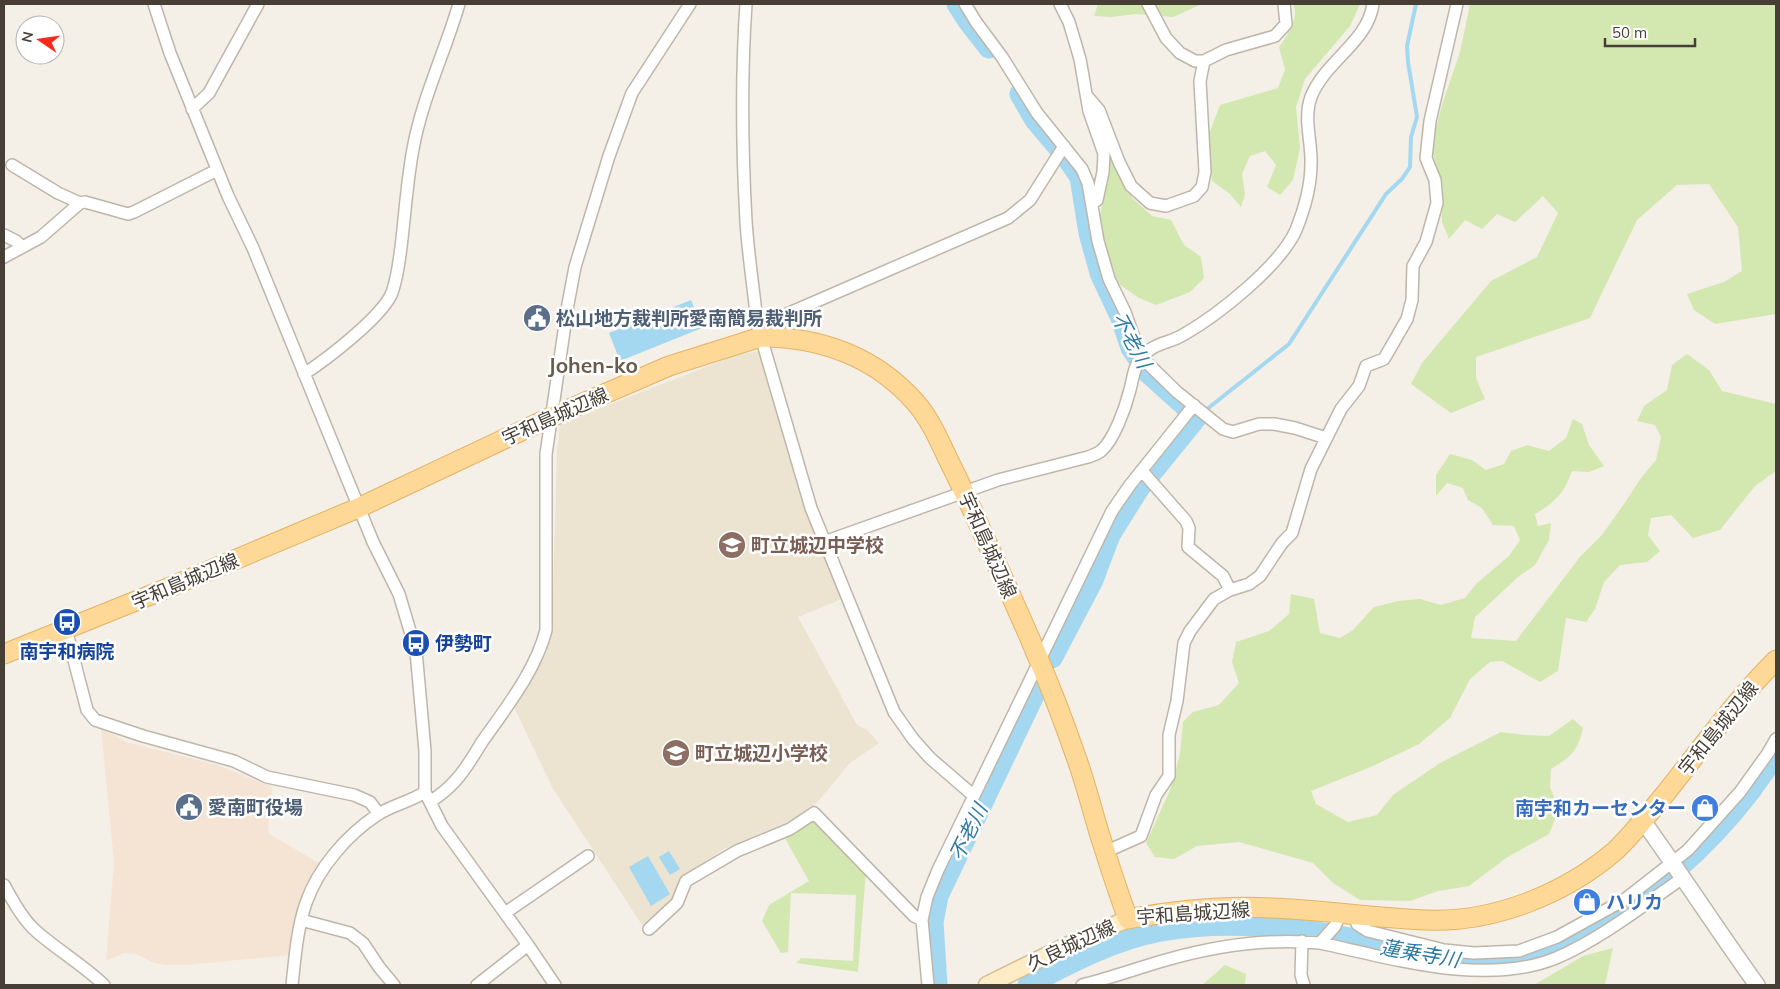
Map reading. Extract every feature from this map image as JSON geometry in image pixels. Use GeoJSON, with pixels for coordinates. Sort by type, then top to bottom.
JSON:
{"type":"FeatureCollection","features":[{"type":"Feature","properties":{"kind":"main road","name":"宇和島城辺線"},"geometry":{"type":"LineString","coordinates":[[4,654],[358,508],[551,417],[670,366],[769,337],[799,339],[832,347],[858,357],[891,380],[916,403],[931,425],[964,491],[1040,659],[1076,754],[1105,852],[1128,919],[1166,912],[1214,908],[1270,908],[1428,920],[1476,916],[1520,905],[1555,891],[1615,851],[1643,821],[1726,717],[1776,660]]}},
{"type":"Feature","properties":{"kind":"main road","name":"久良城辺線"},"geometry":{"type":"LineString","coordinates":[[987,985],[1066,946],[1128,919]]}},
{"type":"Feature","properties":{"kind":"street"},"geometry":{"type":"LineString","coordinates":[[154,4],[170,53],[217,170],[253,248],[358,508],[399,594],[416,651],[428,797],[442,826],[555,985]]}},
{"type":"Feature","properties":{"kind":"street"},"geometry":{"type":"LineString","coordinates":[[192,109],[209,94],[258,4]]}},
{"type":"Feature","properties":{"kind":"street"},"geometry":{"type":"LineString","coordinates":[[304,374],[320,364],[369,321],[382,308],[391,294],[399,262],[418,124],[459,4]]}},
{"type":"Feature","properties":{"kind":"street"},"geometry":{"type":"LineString","coordinates":[[292,985],[301,920],[306,901],[339,848],[359,828],[379,814],[416,798],[440,795],[456,779],[500,717],[537,658],[542,646],[546,630],[546,454],[575,267],[609,156],[632,93],[690,4]]}},
{"type":"Feature","properties":{"kind":"street"},"geometry":{"type":"LineString","coordinates":[[746,4],[743,46],[743,147],[746,223],[758,324],[769,337],[811,508],[894,712],[912,739],[930,758],[974,796]]}},
{"type":"Feature","properties":{"kind":"street"},"geometry":{"type":"LineString","coordinates":[[965,4],[1038,113],[1082,169],[1088,183],[1098,241],[1108,279],[1125,312],[1142,357],[1177,392],[1223,429],[1233,432],[1258,424],[1274,424],[1295,428],[1326,438]]}},
{"type":"Feature","properties":{"kind":"street"},"geometry":{"type":"LineString","coordinates":[[1060,4],[1069,22],[1080,58],[1089,111],[1104,154],[1103,172],[1097,200],[1092,204]]}},
{"type":"Feature","properties":{"kind":"street"},"geometry":{"type":"LineString","coordinates":[[1148,4],[1170,43],[1180,53],[1195,61],[1204,61],[1226,50],[1276,36],[1286,24],[1284,4]]}},
{"type":"Feature","properties":{"kind":"street"},"geometry":{"type":"LineString","coordinates":[[824,542],[964,491],[1100,452],[1113,434],[1129,395],[1136,365],[1142,357],[1154,346],[1174,340],[1186,333],[1236,297],[1276,260],[1295,231],[1306,200],[1311,164],[1307,125],[1311,98],[1325,73],[1357,38],[1372,15],[1373,4]]}},
{"type":"Feature","properties":{"kind":"street"},"geometry":{"type":"LineString","coordinates":[[1105,852],[1141,836],[1156,795],[1169,776],[1170,735],[1177,701],[1184,643],[1190,631],[1214,599],[1230,590],[1249,584],[1260,576],[1292,533],[1311,469],[1341,409],[1358,386],[1366,366],[1384,359],[1407,318],[1412,300],[1413,266],[1426,242],[1437,203],[1435,180],[1426,158],[1430,121],[1457,4]]}},
{"type":"Feature","properties":{"kind":"street"},"geometry":{"type":"LineString","coordinates":[[1087,96],[1099,110],[1119,162],[1131,186],[1150,203],[1166,206],[1194,196],[1202,187],[1205,172],[1200,81],[1204,61]]}},
{"type":"Feature","properties":{"kind":"street"},"geometry":{"type":"LineString","coordinates":[[769,337],[787,314],[1008,218],[1030,200],[1064,146]]}},
{"type":"Feature","properties":{"kind":"street"},"geometry":{"type":"LineString","coordinates":[[12,164],[58,193],[80,203],[85,202],[128,214],[217,170]]}},
{"type":"Feature","properties":{"kind":"street"},"geometry":{"type":"LineString","coordinates":[[4,257],[41,237],[80,203]]}},
{"type":"Feature","properties":{"kind":"street"},"geometry":{"type":"LineString","coordinates":[[4,235],[16,241],[22,247]]}},
{"type":"Feature","properties":{"kind":"street"},"geometry":{"type":"LineString","coordinates":[[928,985],[922,920],[927,897],[938,870],[1112,511],[1130,485],[1194,406]]}},
{"type":"Feature","properties":{"kind":"street"},"geometry":{"type":"LineString","coordinates":[[1142,471],[1186,521],[1189,528],[1188,547],[1223,576],[1230,590]]}},
{"type":"Feature","properties":{"kind":"street"},"geometry":{"type":"LineString","coordinates":[[66,629],[87,710],[95,720],[143,736],[234,761],[266,778],[354,795],[370,802],[379,814]]}},
{"type":"Feature","properties":{"kind":"street"},"geometry":{"type":"LineString","coordinates":[[1320,943],[1348,914],[1357,924],[1368,931],[1444,950],[1474,953],[1519,951],[1557,937],[1624,900],[1688,850],[1740,792],[1776,739]]}},
{"type":"Feature","properties":{"kind":"street"},"geometry":{"type":"LineString","coordinates":[[649,929],[677,903],[686,881],[737,851],[790,829],[814,813],[914,916],[922,920]]}},
{"type":"Feature","properties":{"kind":"street"},"geometry":{"type":"LineString","coordinates":[[1643,821],[1684,877],[1756,985]]}},
{"type":"Feature","properties":{"kind":"street"},"geometry":{"type":"LineString","coordinates":[[505,913],[588,856]]}},
{"type":"Feature","properties":{"kind":"street"},"geometry":{"type":"LineString","coordinates":[[1082,985],[1167,960],[1231,945],[1302,941],[1460,970],[1495,970],[1528,966],[1555,958],[1584,943],[1632,914],[1684,877]]}},
{"type":"Feature","properties":{"kind":"street"},"geometry":{"type":"LineString","coordinates":[[4,885],[36,931],[104,985]]}},
{"type":"Feature","properties":{"kind":"street"},"geometry":{"type":"LineString","coordinates":[[301,920],[350,933],[363,943],[394,985]]}},
{"type":"Feature","properties":{"kind":"street"},"geometry":{"type":"LineString","coordinates":[[1302,941],[1304,985]]}},
{"type":"Feature","properties":{"kind":"street"},"geometry":{"type":"LineString","coordinates":[[477,985],[528,945]]}},
{"type":"Feature","properties":{"kind":"shaded area"},"geometry":{"type":"Polygon","coordinates":[[[760,351],[818,541],[842,599],[798,617],[857,725],[866,729],[879,743],[850,763],[805,814],[724,849],[681,878],[675,899],[642,925],[552,787],[513,705],[545,657],[552,625],[557,451],[560,424],[736,355],[760,351]]]}},
{"type":"Feature","properties":{"kind":"shaded area"},"geometry":{"type":"Polygon","coordinates":[[[101,728],[126,742],[217,765],[272,787],[268,833],[322,865],[295,922],[290,955],[187,965],[164,965],[152,962],[136,954],[124,953],[106,961],[114,862],[101,728]]]}},
{"type":"Feature","properties":{"kind":"green space"},"geometry":{"type":"Polygon","coordinates":[[[1098,4],[1202,4],[1173,17],[1136,14],[1111,17],[1094,16],[1098,4]]]}},
{"type":"Feature","properties":{"kind":"green space"},"geometry":{"type":"Polygon","coordinates":[[[1293,4],[1360,4],[1350,26],[1305,79],[1296,107],[1300,148],[1293,180],[1280,195],[1267,187],[1276,165],[1265,151],[1250,156],[1242,174],[1245,194],[1241,207],[1230,194],[1212,181],[1209,134],[1220,105],[1278,88],[1285,70],[1279,47],[1294,21],[1295,9],[1293,4]]]}},
{"type":"Feature","properties":{"kind":"green space"},"geometry":{"type":"Polygon","coordinates":[[[1470,4],[1776,4],[1776,314],[1715,324],[1694,310],[1687,294],[1724,282],[1742,271],[1738,227],[1709,184],[1677,185],[1637,220],[1590,318],[1476,357],[1476,378],[1485,399],[1451,413],[1411,384],[1422,363],[1491,281],[1537,257],[1558,213],[1543,196],[1515,222],[1497,214],[1482,229],[1465,220],[1449,239],[1442,222],[1441,183],[1431,146],[1442,105],[1460,52],[1470,4]]]}},
{"type":"Feature","properties":{"kind":"green space"},"geometry":{"type":"Polygon","coordinates":[[[1111,157],[1132,198],[1152,216],[1171,220],[1184,245],[1201,257],[1204,278],[1190,292],[1156,305],[1139,298],[1120,285],[1107,261],[1099,222],[1111,157]]]}},
{"type":"Feature","properties":{"kind":"green space"},"geometry":{"type":"Polygon","coordinates":[[[1687,354],[1709,370],[1722,391],[1776,404],[1776,471],[1755,486],[1720,530],[1693,538],[1671,515],[1651,518],[1648,535],[1660,551],[1647,562],[1620,565],[1604,582],[1595,609],[1586,622],[1566,618],[1558,671],[1540,682],[1502,661],[1490,662],[1470,679],[1450,718],[1419,744],[1373,766],[1311,791],[1316,804],[1348,822],[1377,815],[1393,795],[1440,763],[1501,732],[1549,736],[1573,719],[1583,728],[1576,749],[1564,761],[1551,769],[1550,787],[1559,809],[1549,834],[1506,858],[1469,886],[1438,891],[1410,901],[1360,900],[1333,883],[1313,863],[1239,842],[1197,846],[1174,859],[1155,857],[1146,843],[1170,790],[1180,754],[1183,722],[1193,712],[1219,705],[1239,683],[1232,662],[1236,642],[1269,631],[1289,614],[1291,594],[1314,599],[1320,633],[1340,638],[1353,630],[1374,607],[1398,601],[1420,599],[1441,605],[1465,598],[1477,583],[1509,556],[1520,540],[1514,526],[1493,525],[1482,508],[1468,500],[1463,488],[1447,483],[1436,496],[1436,475],[1450,454],[1472,460],[1486,470],[1504,464],[1511,451],[1527,445],[1549,451],[1566,438],[1573,419],[1582,424],[1589,445],[1604,466],[1589,472],[1572,471],[1566,485],[1558,496],[1549,505],[1535,514],[1538,526],[1551,523],[1549,540],[1535,565],[1518,577],[1475,617],[1471,638],[1516,641],[1579,558],[1602,535],[1641,478],[1656,460],[1661,437],[1655,425],[1637,421],[1644,406],[1667,390],[1672,365],[1687,354]]]}},
{"type":"Feature","properties":{"kind":"green space"},"geometry":{"type":"Polygon","coordinates":[[[815,817],[866,870],[858,972],[796,963],[801,958],[853,961],[856,895],[791,893],[788,952],[781,953],[762,921],[769,905],[809,881],[782,833],[815,817]]]}},
{"type":"Feature","properties":{"kind":"green space"},"geometry":{"type":"Polygon","coordinates":[[[1613,948],[1605,985],[1534,985],[1583,956],[1613,948]]]}},
{"type":"Feature","properties":{"kind":"green space"},"geometry":{"type":"Polygon","coordinates":[[[1225,965],[1246,974],[1245,985],[1202,985],[1225,965]]]}},
{"type":"Feature","properties":{"kind":"water"},"geometry":{"type":"Polygon","coordinates":[[[691,300],[702,328],[620,361],[609,333],[691,300]]]}},
{"type":"Feature","properties":{"kind":"water"},"geometry":{"type":"Polygon","coordinates":[[[669,851],[680,869],[670,875],[659,857],[669,851]]]}},
{"type":"Feature","properties":{"kind":"water"},"geometry":{"type":"Polygon","coordinates":[[[648,856],[670,894],[651,906],[629,867],[648,856]]]}},
{"type":"Feature","properties":{"kind":"waterway","name":"不老川"},"geometry":{"type":"LineString","coordinates":[[957,4],[989,48]]}},
{"type":"Feature","properties":{"kind":"waterway"},"geometry":{"type":"LineString","coordinates":[[1197,417],[1289,344],[1386,194],[1402,179],[1410,167],[1411,137],[1417,117],[1407,46],[1416,4]]}},
{"type":"Feature","properties":{"kind":"waterway","name":"不老川"},"geometry":{"type":"LineString","coordinates":[[1020,94],[1035,120],[1067,158],[1080,177],[1089,233],[1100,273],[1121,318],[1131,348],[1149,374],[1197,417],[1140,487],[1110,535],[1093,580],[1052,658]]}},
{"type":"Feature","properties":{"kind":"waterway","name":"不老川"},"geometry":{"type":"LineString","coordinates":[[937,985],[933,922],[938,896],[1038,687]]}},
{"type":"Feature","properties":{"kind":"waterway","name":"蓮乗寺川"},"geometry":{"type":"LineString","coordinates":[[1028,985],[1076,961],[1126,940],[1161,931],[1208,926],[1258,926],[1331,934],[1432,957],[1465,962],[1509,961],[1546,953],[1629,906],[1674,872],[1733,812],[1752,789],[1776,754]]}},
{"type":"Feature","properties":{"kind":"place","name":"松山地方裁判所愛南簡易裁判所"},"geometry":{"type":"Point","coordinates":[537,318]}},
{"type":"Feature","properties":{"kind":"place","name":"町立城辺中学校"},"geometry":{"type":"Point","coordinates":[732,545]}},
{"type":"Feature","properties":{"kind":"place","name":"南宇和病院"},"geometry":{"type":"Point","coordinates":[67,622]}},
{"type":"Feature","properties":{"kind":"place","name":"伊勢町"},"geometry":{"type":"Point","coordinates":[416,643]}},
{"type":"Feature","properties":{"kind":"place","name":"町立城辺小学校"},"geometry":{"type":"Point","coordinates":[676,753]}},
{"type":"Feature","properties":{"kind":"place","name":"愛南町役場"},"geometry":{"type":"Point","coordinates":[189,807]}},
{"type":"Feature","properties":{"kind":"place","name":"南宇和カーセンター"},"geometry":{"type":"Point","coordinates":[1705,808]}},
{"type":"Feature","properties":{"kind":"place","name":"ハリカ"},"geometry":{"type":"Point","coordinates":[1587,902]}},
{"type":"Feature","properties":{"kind":"district","name":"Johen-ko"},"geometry":{"type":"Point","coordinates":[593,365]}}]}
